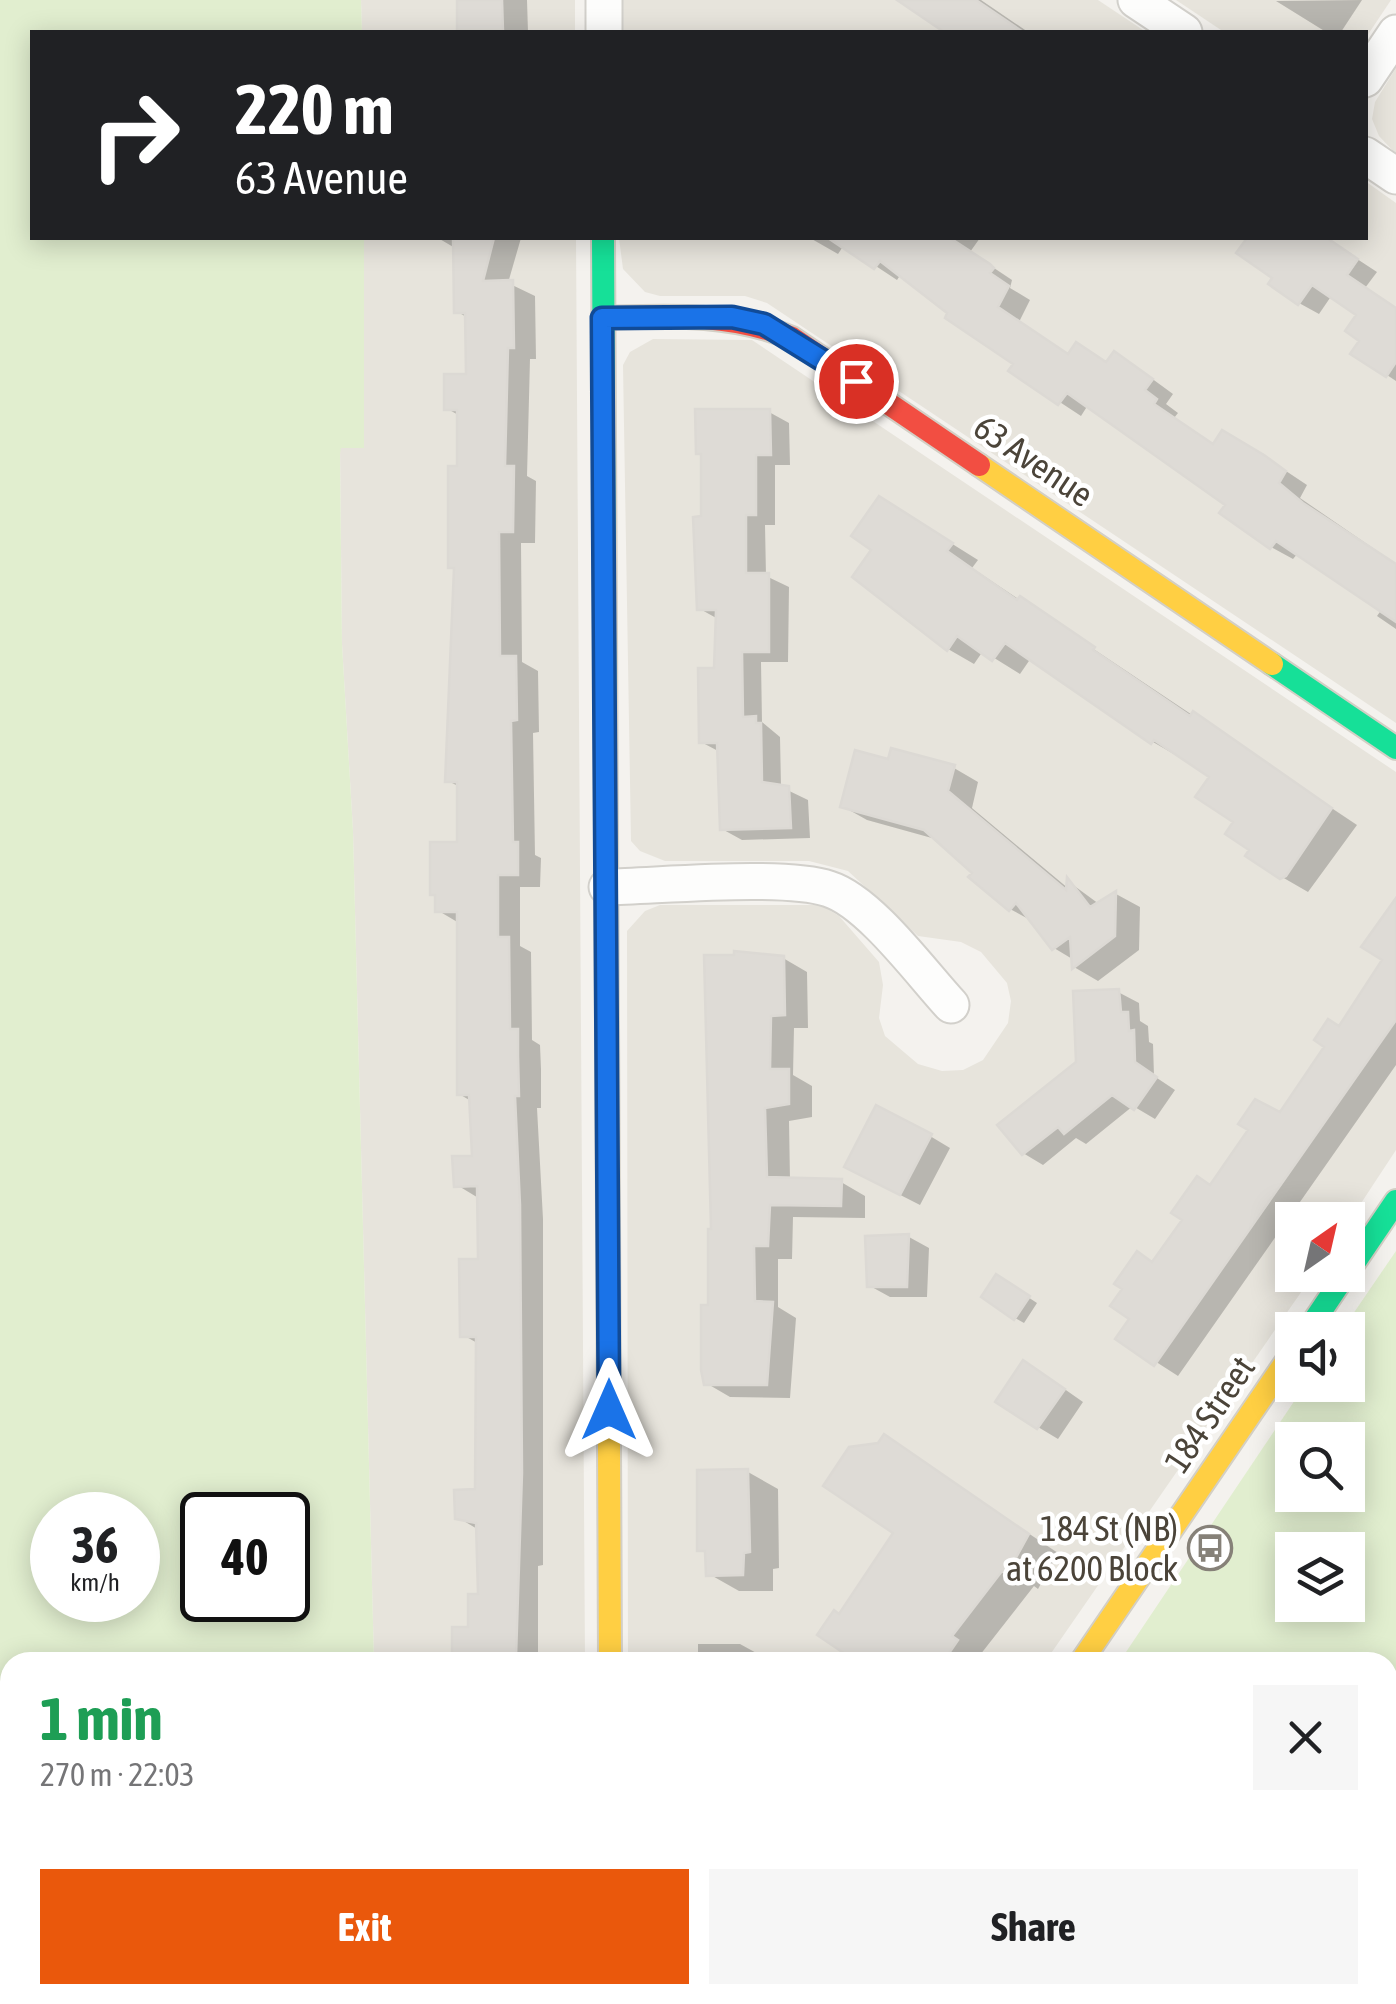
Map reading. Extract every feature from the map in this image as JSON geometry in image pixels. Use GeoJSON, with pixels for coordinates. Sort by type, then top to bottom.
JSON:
{"type":"FeatureCollection","features":[{"type":"Feature","properties":{"kind":"street"},"geometry":{"type":"LineString","coordinates":[[604,0],[604,30]]}},
{"type":"Feature","properties":{"kind":"street"},"geometry":{"type":"LineString","coordinates":[[1136,0],[1181,30]]}},
{"type":"Feature","properties":{"kind":"street"},"geometry":{"type":"LineString","coordinates":[[1368,75],[1396,34]]}},
{"type":"Feature","properties":{"kind":"street"},"geometry":{"type":"LineString","coordinates":[[1368,158],[1396,176]]}},
{"type":"Feature","properties":{"kind":"street"},"geometry":{"type":"LineString","coordinates":[[603,240],[610,1652]]}},
{"type":"Feature","properties":{"kind":"street","name":"63 Avenue"},"geometry":{"type":"LineString","coordinates":[[602,318],[732,317],[764,324],[792,338],[1396,748]]}},
{"type":"Feature","properties":{"kind":"street"},"geometry":{"type":"LineString","coordinates":[[607,888],[794,884],[832,889],[864,912],[951,1005]]}},
{"type":"Feature","properties":{"kind":"street"},"geometry":{"type":"LineString","coordinates":[[1365,1246],[1396,1201]]}},
{"type":"Feature","properties":{"kind":"street","name":"184 Street"},"geometry":{"type":"LineString","coordinates":[[1087,1652],[1275,1378]]}},
{"type":"Feature","properties":{"kind":"shaded area"},"geometry":{"type":"Polygon","coordinates":[[[361,0],[575,0],[575,30],[362,30],[361,0]]]}},
{"type":"Feature","properties":{"kind":"shaded area"},"geometry":{"type":"Polygon","coordinates":[[[618,0],[1098,0],[1143,30],[618,30],[618,0]]]}},
{"type":"Feature","properties":{"kind":"shaded area"},"geometry":{"type":"Polygon","coordinates":[[[1176,0],[1391,0],[1368,34],[1368,30],[1221,30],[1176,0]]]}},
{"type":"Feature","properties":{"kind":"shaded area"},"geometry":{"type":"Polygon","coordinates":[[[1396,68],[1396,154],[1379,136],[1372,119],[1375,102],[1396,68]]]}},
{"type":"Feature","properties":{"kind":"shaded area"},"geometry":{"type":"Polygon","coordinates":[[[1368,183],[1396,203],[1396,723],[767,303],[745,296],[660,296],[645,292],[623,269],[619,240],[1368,240],[1368,183]]]}},
{"type":"Feature","properties":{"kind":"shaded area"},"geometry":{"type":"Polygon","coordinates":[[[364,240],[576,240],[585,1652],[374,1652],[353,831],[342,644],[340,448],[364,448],[364,240]]]}},
{"type":"Feature","properties":{"kind":"shaded area"},"geometry":{"type":"Polygon","coordinates":[[[653,339],[752,340],[1396,772],[1396,1150],[1362,1202],[1275,1202],[1275,1292],[1301,1292],[1287,1312],[1275,1312],[1275,1330],[1052,1652],[628,1652],[627,931],[645,911],[660,905],[821,905],[839,916],[879,962],[883,985],[879,1018],[885,1036],[918,1064],[942,1071],[963,1070],[983,1060],[1008,1023],[1011,1001],[1007,983],[981,952],[961,942],[918,936],[848,871],[809,861],[665,861],[640,851],[631,841],[623,365],[630,352],[653,339]]]}},
{"type":"Feature","properties":{"kind":"green space"},"geometry":{"type":"Polygon","coordinates":[[[0,0],[361,0],[362,30],[30,30],[30,240],[364,240],[364,448],[341,448],[340,454],[342,644],[353,831],[374,1652],[0,1652],[0,0]]]}},
{"type":"Feature","properties":{"kind":"green space"},"geometry":{"type":"Polygon","coordinates":[[[1396,1251],[1396,1652],[1126,1652],[1275,1430],[1275,1512],[1365,1512],[1365,1422],[1280,1422],[1294,1402],[1365,1402],[1365,1312],[1354,1312],[1396,1251]]]}},
{"type":"Feature","properties":{"kind":"building"},"geometry":{"type":"Polygon","coordinates":[[[457,0],[502,0],[503,30],[457,30],[457,0]]]}},
{"type":"Feature","properties":{"kind":"building"},"geometry":{"type":"Polygon","coordinates":[[[897,0],[976,0],[1020,30],[941,30],[897,0]]]}},
{"type":"Feature","properties":{"kind":"building"},"geometry":{"type":"Polygon","coordinates":[[[453,240],[493,240],[483,281],[513,280],[514,348],[508,348],[505,466],[514,466],[513,532],[499,532],[500,656],[516,656],[517,720],[511,721],[513,842],[518,842],[518,875],[498,875],[498,937],[509,937],[510,1029],[518,1029],[519,1096],[515,1096],[522,1473],[516,1652],[452,1652],[452,1627],[468,1627],[468,1594],[478,1594],[476,1523],[455,1519],[454,1490],[475,1489],[476,1337],[460,1337],[459,1259],[478,1259],[477,1186],[454,1187],[452,1156],[472,1156],[469,1095],[457,1095],[457,912],[435,912],[435,895],[430,895],[430,842],[457,842],[457,782],[445,782],[454,568],[448,568],[448,466],[457,466],[457,410],[444,410],[444,374],[466,374],[465,313],[454,313],[453,240]]]}},
{"type":"Feature","properties":{"kind":"building"},"geometry":{"type":"Polygon","coordinates":[[[831,240],[953,240],[990,264],[994,268],[990,273],[1009,286],[998,307],[1068,354],[1076,342],[1106,362],[1114,351],[1153,379],[1145,390],[1157,399],[1154,404],[1213,444],[1222,430],[1264,455],[1286,471],[1279,483],[1303,503],[1396,564],[1396,622],[1276,541],[1270,549],[1219,513],[1225,505],[1067,393],[1058,405],[1008,371],[1013,364],[945,318],[947,313],[880,261],[874,269],[831,240]]]}},
{"type":"Feature","properties":{"kind":"building"},"geometry":{"type":"Polygon","coordinates":[[[1246,240],[1330,240],[1358,259],[1347,275],[1396,308],[1396,362],[1386,377],[1350,354],[1359,341],[1345,331],[1356,315],[1312,285],[1298,305],[1268,284],[1272,278],[1236,253],[1246,240]]]}},
{"type":"Feature","properties":{"kind":"building"},"geometry":{"type":"Polygon","coordinates":[[[695,409],[770,409],[771,455],[756,455],[756,515],[746,515],[746,573],[769,573],[769,652],[742,652],[743,717],[756,716],[756,723],[761,723],[762,782],[789,786],[791,828],[720,830],[717,743],[699,743],[698,668],[714,668],[716,610],[697,610],[693,517],[701,516],[701,454],[696,454],[695,409]]]}},
{"type":"Feature","properties":{"kind":"building"},"geometry":{"type":"Polygon","coordinates":[[[879,496],[953,543],[947,551],[1017,600],[1020,596],[1190,716],[1193,711],[1332,808],[1286,876],[1280,879],[1245,856],[1249,850],[1225,834],[1233,822],[1195,797],[1209,777],[1154,740],[1151,744],[1005,643],[992,661],[957,636],[947,651],[852,577],[871,550],[851,536],[879,496]]]}},
{"type":"Feature","properties":{"kind":"building"},"geometry":{"type":"Polygon","coordinates":[[[891,748],[955,765],[948,791],[1066,890],[1067,877],[1090,907],[1116,891],[1115,936],[1072,969],[1070,937],[1052,950],[1016,903],[1009,911],[968,877],[972,873],[924,830],[840,807],[855,750],[888,759],[891,748]]]}},
{"type":"Feature","properties":{"kind":"building"},"geometry":{"type":"Polygon","coordinates":[[[1396,898],[1396,1020],[1154,1366],[1115,1339],[1129,1319],[1110,1306],[1122,1289],[1114,1284],[1137,1251],[1152,1262],[1182,1220],[1171,1213],[1197,1176],[1210,1185],[1248,1130],[1238,1124],[1255,1099],[1280,1112],[1324,1047],[1314,1040],[1328,1019],[1339,1026],[1382,960],[1361,947],[1396,898]]]}},
{"type":"Feature","properties":{"kind":"building"},"geometry":{"type":"Polygon","coordinates":[[[734,951],[784,956],[785,1015],[771,1016],[770,1069],[789,1069],[789,1104],[765,1108],[767,1177],[842,1179],[841,1206],[770,1205],[768,1246],[754,1246],[755,1301],[773,1302],[767,1385],[704,1385],[701,1370],[701,1305],[708,1305],[711,1229],[704,955],[734,955],[734,951]]]}},
{"type":"Feature","properties":{"kind":"building"},"geometry":{"type":"Polygon","coordinates":[[[1119,989],[1121,1012],[1128,1012],[1129,1031],[1134,1030],[1135,1062],[1157,1077],[1134,1110],[1112,1095],[1064,1134],[1058,1127],[1022,1155],[997,1125],[1076,1062],[1073,991],[1119,989]]]}},
{"type":"Feature","properties":{"kind":"building"},"geometry":{"type":"Polygon","coordinates":[[[876,1105],[932,1134],[900,1195],[844,1167],[876,1105]]]}},
{"type":"Feature","properties":{"kind":"building"},"geometry":{"type":"Polygon","coordinates":[[[909,1234],[907,1287],[867,1287],[865,1236],[909,1234]]]}},
{"type":"Feature","properties":{"kind":"building"},"geometry":{"type":"Polygon","coordinates":[[[996,1274],[1030,1296],[1014,1320],[981,1297],[996,1274]]]}},
{"type":"Feature","properties":{"kind":"building"},"geometry":{"type":"Polygon","coordinates":[[[1023,1360],[1065,1389],[1037,1429],[995,1402],[1023,1360]]]}},
{"type":"Feature","properties":{"kind":"building"},"geometry":{"type":"Polygon","coordinates":[[[884,1434],[1029,1534],[1007,1574],[1002,1571],[952,1636],[958,1640],[950,1652],[842,1652],[817,1635],[834,1610],[839,1614],[893,1533],[823,1486],[849,1447],[878,1443],[884,1434]]]}},
{"type":"Feature","properties":{"kind":"building"},"geometry":{"type":"Polygon","coordinates":[[[748,1469],[750,1552],[744,1553],[743,1575],[706,1576],[705,1551],[697,1551],[697,1470],[748,1469]]]}},
{"type":"Feature","properties":{"kind":"traffic: fast"},"geometry":{"type":"LineString","coordinates":[[603,240],[608,1222]]}},
{"type":"Feature","properties":{"kind":"traffic: fast"},"geometry":{"type":"LineString","coordinates":[[1272,664],[1396,748]]}},
{"type":"Feature","properties":{"kind":"traffic: fast"},"geometry":{"type":"LineString","coordinates":[[1365,1247],[1396,1201]]}},
{"type":"Feature","properties":{"kind":"traffic: fast"},"geometry":{"type":"LineString","coordinates":[[1320,1312],[1334,1292]]}},
{"type":"Feature","properties":{"kind":"traffic: slow"},"geometry":{"type":"LineString","coordinates":[[979,465],[1272,664]]}},
{"type":"Feature","properties":{"kind":"traffic: slow"},"geometry":{"type":"LineString","coordinates":[[608,1222],[610,1652]]}},
{"type":"Feature","properties":{"kind":"traffic: slow"},"geometry":{"type":"LineString","coordinates":[[1088,1652],[1275,1378]]}},
{"type":"Feature","properties":{"kind":"traffic: jam"},"geometry":{"type":"LineString","coordinates":[[603,318],[722,320],[792,338],[979,465]]}},
{"type":"Feature","properties":{"kind":"place","name":"184 St (NB) at 6200 Block"},"geometry":{"type":"Point","coordinates":[1210,1548]}},
{"type":"Feature","properties":{"kind":"route"},"geometry":{"type":"LineString","coordinates":[[609,1410],[602,318],[732,317],[764,324],[856,381]]}}]}
